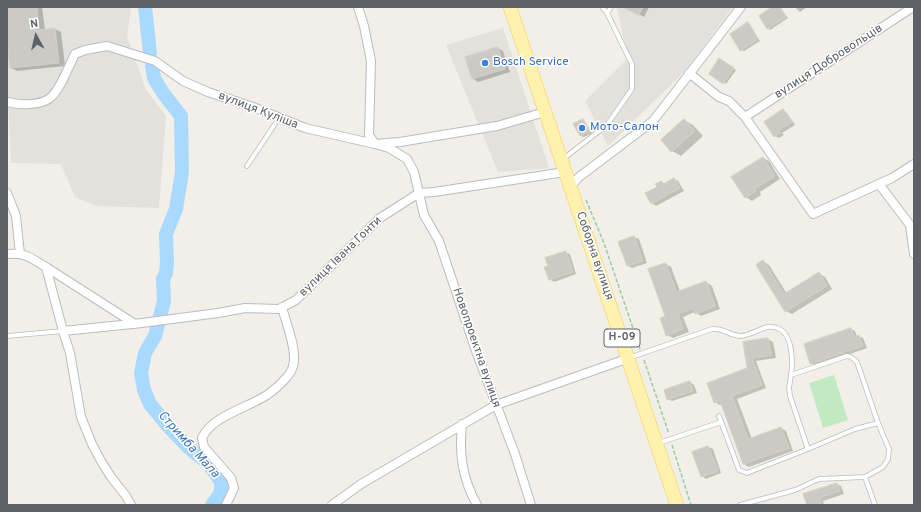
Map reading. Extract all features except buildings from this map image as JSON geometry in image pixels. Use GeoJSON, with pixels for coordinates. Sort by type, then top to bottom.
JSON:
{"type":"FeatureCollection","features":[{"type":"Feature","properties":{"kind":"main road","name":"Соборна вулиця"},"geometry":{"type":"LineString","coordinates":[[510,7],[629,358],[677,505]]}},
{"type":"Feature","properties":{"kind":"street"},"geometry":{"type":"LineString","coordinates":[[358,7],[364,26],[371,61],[369,135],[375,144]]}},
{"type":"Feature","properties":{"kind":"street"},"geometry":{"type":"LineString","coordinates":[[570,187],[579,177],[653,121],[741,7]]}},
{"type":"Feature","properties":{"kind":"street","name":"вулиця Добровольців"},"geometry":{"type":"LineString","coordinates":[[745,117],[913,7]]}},
{"type":"Feature","properties":{"kind":"street","name":"вулиця Куліша"},"geometry":{"type":"LineString","coordinates":[[7,102],[19,105],[36,103],[50,99],[57,91],[74,54],[85,50],[107,46],[156,60],[183,81],[208,92],[253,107],[305,128],[375,144],[400,142],[497,126],[545,112]]}},
{"type":"Feature","properties":{"kind":"street"},"geometry":{"type":"LineString","coordinates":[[690,73],[719,97],[729,100],[745,117],[813,214],[892,178],[914,164]]}},
{"type":"Feature","properties":{"kind":"street","name":"Новопроектна вулиця"},"geometry":{"type":"LineString","coordinates":[[375,144],[389,148],[408,159],[414,172],[424,215],[439,241],[496,405],[515,454],[531,505]]}},
{"type":"Feature","properties":{"kind":"street","name":"вулиця Івана Гонти"},"geometry":{"type":"LineString","coordinates":[[63,331],[138,324],[245,308],[279,309],[296,300],[380,218],[420,193],[434,192],[563,166]]}},
{"type":"Feature","properties":{"kind":"street"},"geometry":{"type":"LineString","coordinates":[[879,184],[910,225],[913,235],[914,254]]}},
{"type":"Feature","properties":{"kind":"street"},"geometry":{"type":"LineString","coordinates":[[7,193],[16,216],[20,254]]}},
{"type":"Feature","properties":{"kind":"street"},"geometry":{"type":"LineString","coordinates":[[7,254],[20,254],[27,256],[138,324]]}},
{"type":"Feature","properties":{"kind":"street"},"geometry":{"type":"LineString","coordinates":[[46,267],[70,353],[80,417],[101,462],[131,505]]}},
{"type":"Feature","properties":{"kind":"street"},"geometry":{"type":"LineString","coordinates":[[226,505],[234,488],[231,478],[204,447],[202,438],[206,430],[224,417],[266,396],[282,383],[292,370],[294,353],[282,307]]}},
{"type":"Feature","properties":{"kind":"street"},"geometry":{"type":"LineString","coordinates":[[332,505],[361,484],[496,405],[629,358]]}},
{"type":"Feature","properties":{"kind":"street"},"geometry":{"type":"LineString","coordinates":[[462,424],[460,454],[462,466],[477,505]]}},
{"type":"Feature","properties":{"kind":"lane"},"geometry":{"type":"LineString","coordinates":[[563,166],[608,126],[632,89],[632,64],[607,13],[602,7]]}},
{"type":"Feature","properties":{"kind":"lane"},"geometry":{"type":"LineString","coordinates":[[607,13],[610,7]]}},
{"type":"Feature","properties":{"kind":"lane"},"geometry":{"type":"LineString","coordinates":[[247,166],[280,118]]}},
{"type":"Feature","properties":{"kind":"lane"},"geometry":{"type":"LineString","coordinates":[[629,358],[641,352],[712,329],[720,328],[726,330],[733,336],[744,336],[770,326],[781,330],[787,339],[793,361],[789,388],[790,396],[808,449]]}},
{"type":"Feature","properties":{"kind":"lane"},"geometry":{"type":"LineString","coordinates":[[7,336],[63,331]]}},
{"type":"Feature","properties":{"kind":"lane"},"geometry":{"type":"LineString","coordinates":[[740,505],[752,504],[795,490],[820,479],[865,477],[883,467],[888,459],[889,449],[878,423],[857,362],[851,356],[847,356],[791,375]]}},
{"type":"Feature","properties":{"kind":"lane"},"geometry":{"type":"LineString","coordinates":[[719,416],[739,470],[747,473],[855,429],[878,423]]}},
{"type":"Feature","properties":{"kind":"lane"},"geometry":{"type":"LineString","coordinates":[[657,444],[721,422]]}},
{"type":"Feature","properties":{"kind":"lane"},"geometry":{"type":"LineString","coordinates":[[865,477],[875,505]]}},
{"type":"Feature","properties":{"kind":"path"},"geometry":{"type":"LineString","coordinates":[[585,197],[604,244],[671,440],[691,505]]}},
{"type":"Feature","properties":{"kind":"shaded area"},"geometry":{"type":"Polygon","coordinates":[[[7,7],[131,7],[127,37],[146,90],[166,116],[159,208],[96,206],[75,197],[61,164],[11,163],[7,79],[7,7]]]}},
{"type":"Feature","properties":{"kind":"shaded area"},"geometry":{"type":"Polygon","coordinates":[[[615,7],[733,7],[685,71],[608,146],[585,101],[627,59],[618,11],[615,7]]]}},
{"type":"Feature","properties":{"kind":"shaded area"},"geometry":{"type":"Polygon","coordinates":[[[503,28],[549,168],[498,172],[446,45],[503,28]]]}},
{"type":"Feature","properties":{"kind":"green space"},"geometry":{"type":"Polygon","coordinates":[[[834,375],[848,420],[823,428],[809,383],[834,375]]]}},
{"type":"Feature","properties":{"kind":"waterway","name":"Стримба Мала"},"geometry":{"type":"LineString","coordinates":[[145,7],[150,53]]}},
{"type":"Feature","properties":{"kind":"waterway","name":"Стримба Мала"},"geometry":{"type":"LineString","coordinates":[[152,66],[154,78],[163,93],[181,116],[182,172],[176,209],[166,234],[167,262],[166,273],[163,279],[164,301],[155,336],[145,353],[141,373],[144,390],[150,404],[167,425],[189,448],[208,463],[222,483],[220,494],[212,505]]}},
{"type":"Feature","properties":{"kind":"place","name":"Bosch Service"},"geometry":{"type":"Point","coordinates":[485,63]}},
{"type":"Feature","properties":{"kind":"place","name":"Мото-Салон"},"geometry":{"type":"Point","coordinates":[582,128]}}]}
